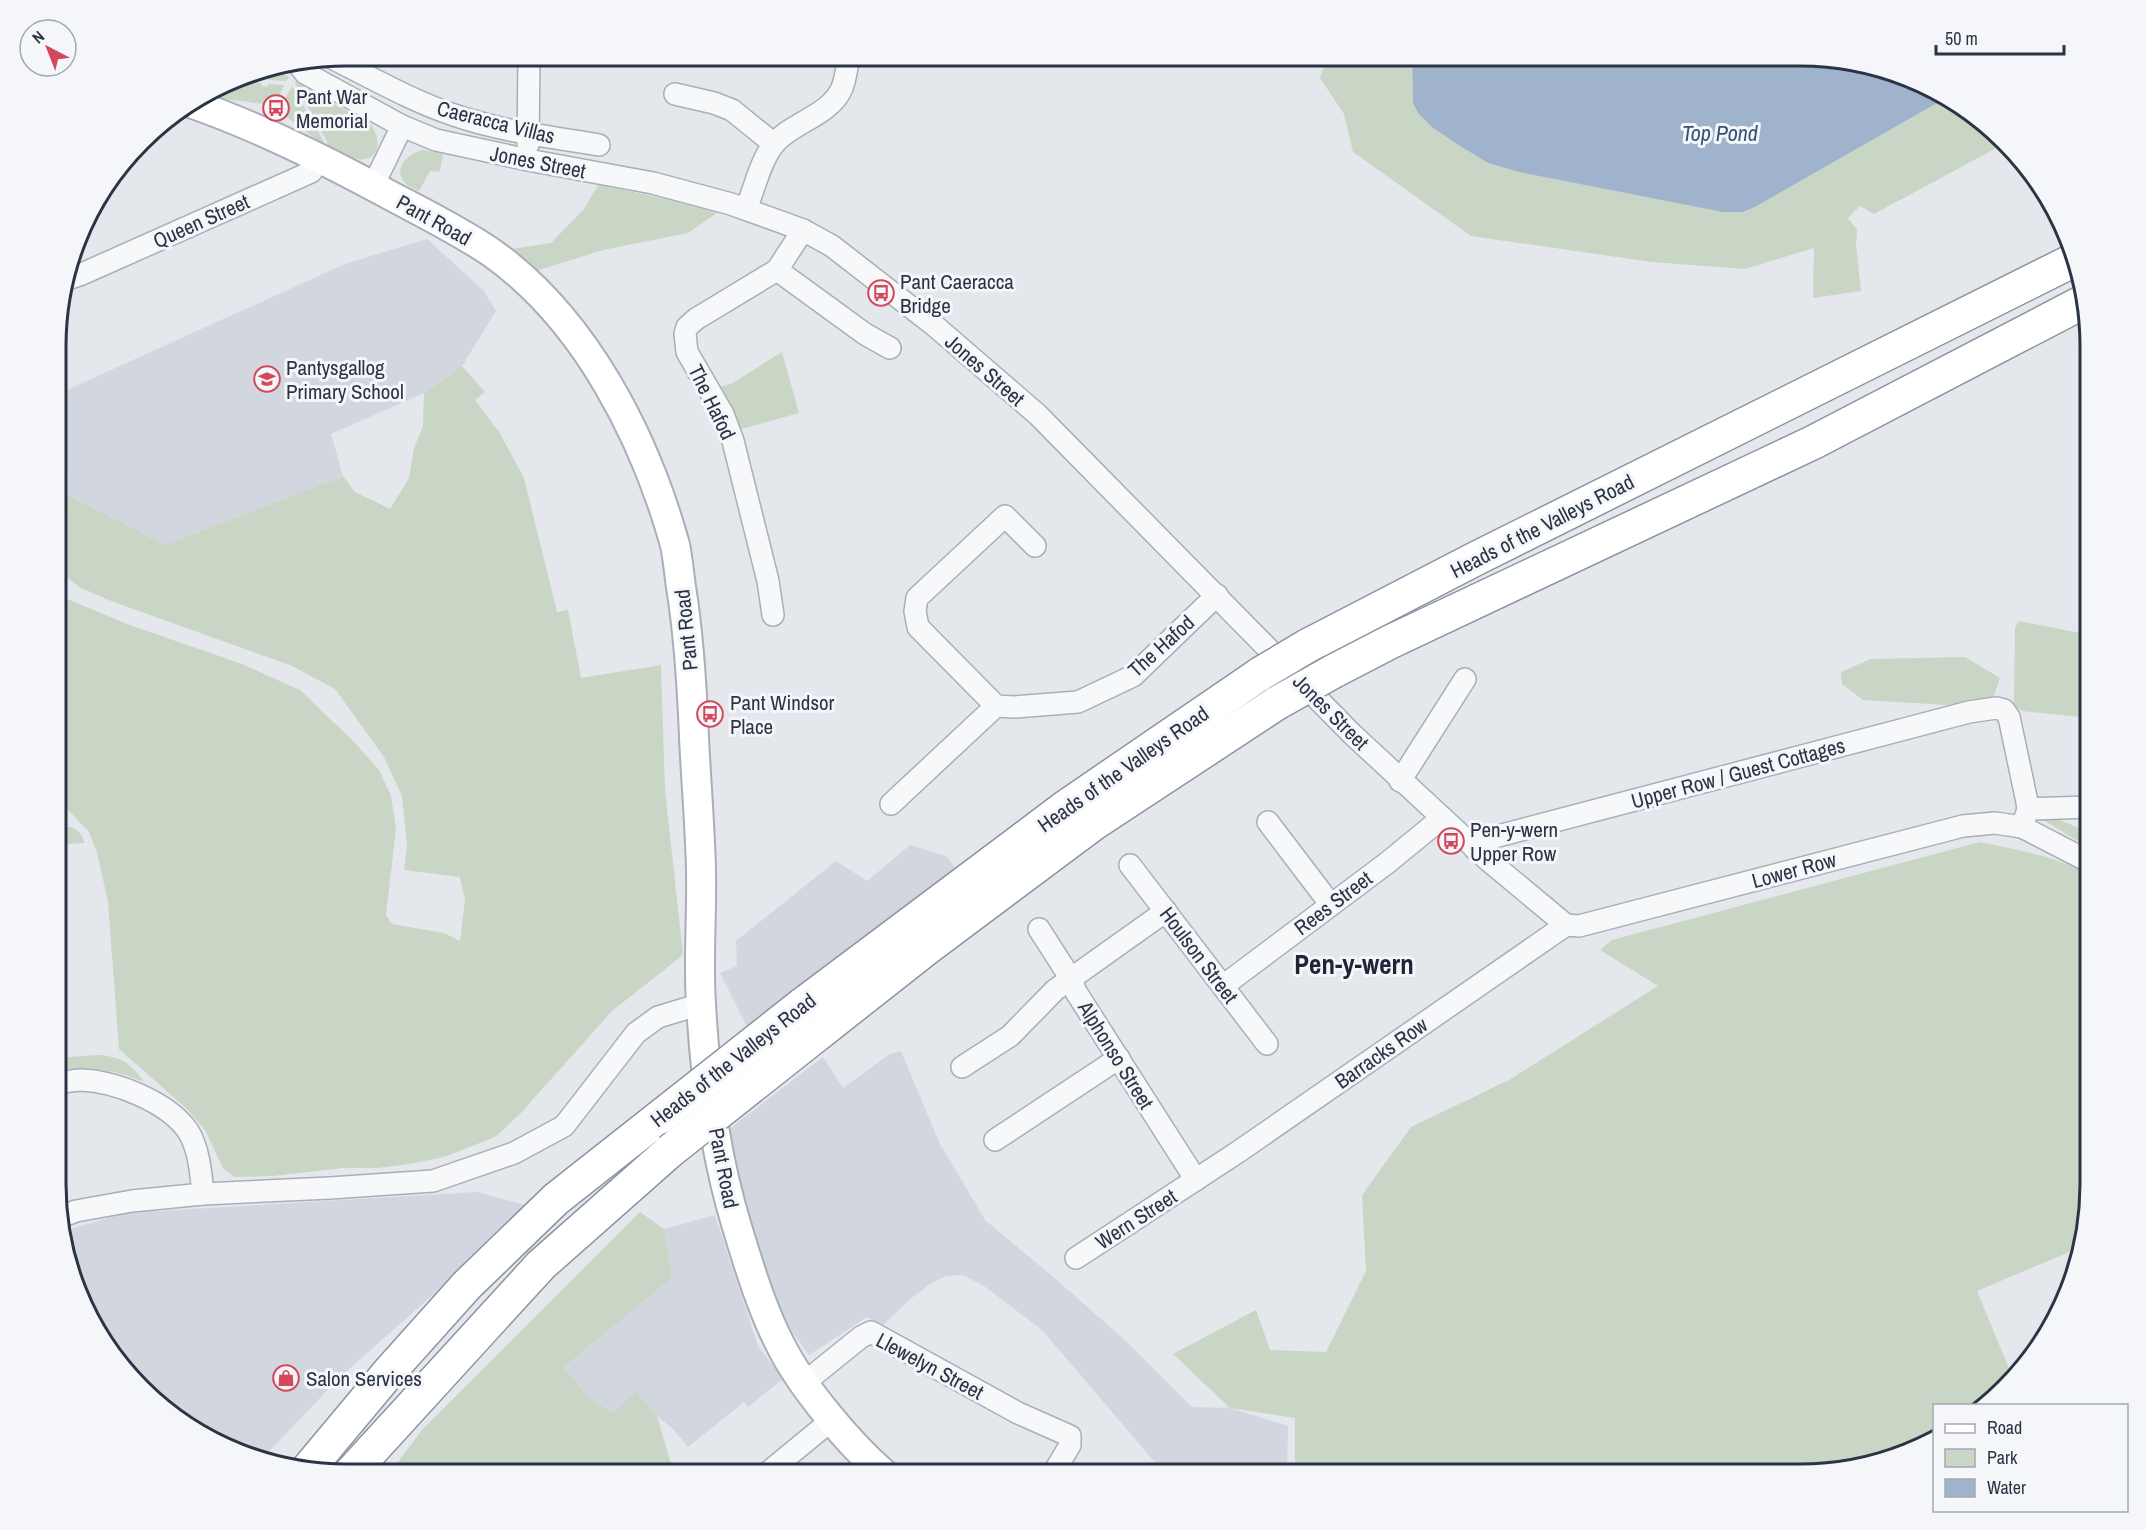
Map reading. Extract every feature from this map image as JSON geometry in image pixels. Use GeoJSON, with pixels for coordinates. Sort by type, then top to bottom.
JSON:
{"type":"FeatureCollection","features":[{"type":"Feature","properties":{"kind":"highway","name":"Heads of the Valleys Road"},"geometry":{"type":"LineString","coordinates":[[314,1462],[389,1372],[467,1285],[556,1199],[802,1005],[1067,806],[1260,674],[1307,646],[1477,558],[2067,263]]}},
{"type":"Feature","properties":{"kind":"highway","name":"Heads of the Valleys Road"},"geometry":{"type":"LineString","coordinates":[[359,1464],[541,1265],[670,1151],[927,948],[1093,824],[1276,703],[1334,671],[1390,642],[1814,442],[2077,305]]}},
{"type":"Feature","properties":{"kind":"street","name":"Caeracca Villas"},"geometry":{"type":"LineString","coordinates":[[348,66],[427,105],[456,116],[529,133],[599,145]]}},
{"type":"Feature","properties":{"kind":"street"},"geometry":{"type":"LineString","coordinates":[[528,160],[529,66]]}},
{"type":"Feature","properties":{"kind":"street"},"geometry":{"type":"LineString","coordinates":[[746,209],[774,144],[828,105],[841,90],[847,66]]}},
{"type":"Feature","properties":{"kind":"street","name":"Jones Street"},"geometry":{"type":"LineString","coordinates":[[302,69],[402,126],[436,140],[653,183],[746,209],[803,230],[848,257],[935,326],[1038,415],[1400,781],[1474,848],[1566,925]]}},
{"type":"Feature","properties":{"kind":"street"},"geometry":{"type":"LineString","coordinates":[[676,94],[732,110],[774,144]]}},
{"type":"Feature","properties":{"kind":"street","name":"Pant Road"},"geometry":{"type":"LineString","coordinates":[[200,107],[272,135],[322,159],[459,232],[492,253],[524,279],[571,329],[594,360],[649,467],[675,548],[688,630],[701,872],[701,1004],[709,1083],[724,1185],[761,1301],[782,1349],[804,1383]]}},
{"type":"Feature","properties":{"kind":"street"},"geometry":{"type":"LineString","coordinates":[[373,186],[402,126]]}},
{"type":"Feature","properties":{"kind":"street","name":"Queen Street"},"geometry":{"type":"LineString","coordinates":[[75,276],[311,172],[322,159]]}},
{"type":"Feature","properties":{"kind":"street","name":"The Hafod"},"geometry":{"type":"LineString","coordinates":[[773,615],[768,581],[733,441],[723,414],[687,352],[685,334],[687,327],[696,319],[777,270],[803,230]]}},
{"type":"Feature","properties":{"kind":"street"},"geometry":{"type":"LineString","coordinates":[[777,270],[865,334],[890,348]]}},
{"type":"Feature","properties":{"kind":"street"},"geometry":{"type":"LineString","coordinates":[[891,804],[996,706],[918,627],[915,611],[917,598],[1005,516],[1035,546]]}},
{"type":"Feature","properties":{"kind":"street","name":"The Hafod"},"geometry":{"type":"LineString","coordinates":[[996,706],[1014,707],[1078,702],[1133,676],[1217,596]]}},
{"type":"Feature","properties":{"kind":"street"},"geometry":{"type":"LineString","coordinates":[[1400,781],[1465,679]]}},
{"type":"Feature","properties":{"kind":"street","name":"Upper Row / Guest Cottages"},"geometry":{"type":"LineString","coordinates":[[1474,848],[1483,840],[1958,715],[1996,708],[2004,710],[2008,717],[2025,818]]}},
{"type":"Feature","properties":{"kind":"street"},"geometry":{"type":"LineString","coordinates":[[2025,818],[2080,809]]}},
{"type":"Feature","properties":{"kind":"street","name":"Rees Street"},"geometry":{"type":"LineString","coordinates":[[1223,986],[1442,818]]}},
{"type":"Feature","properties":{"kind":"street"},"geometry":{"type":"LineString","coordinates":[[2025,818],[2080,855]]}},
{"type":"Feature","properties":{"kind":"street","name":"Lower Row"},"geometry":{"type":"LineString","coordinates":[[1566,925],[1579,926],[1963,826],[2025,818]]}},
{"type":"Feature","properties":{"kind":"street"},"geometry":{"type":"LineString","coordinates":[[1268,822],[1331,904]]}},
{"type":"Feature","properties":{"kind":"street","name":"Houlson Street"},"geometry":{"type":"LineString","coordinates":[[1130,865],[1267,1044]]}},
{"type":"Feature","properties":{"kind":"street"},"geometry":{"type":"LineString","coordinates":[[962,1067],[1010,1036],[1037,1007],[1071,979],[1166,911]]}},
{"type":"Feature","properties":{"kind":"street","name":"Barracks Row"},"geometry":{"type":"LineString","coordinates":[[1196,1180],[1566,925]]}},
{"type":"Feature","properties":{"kind":"street","name":"Alphonso Street"},"geometry":{"type":"LineString","coordinates":[[1039,929],[1071,979],[1076,992],[1196,1180]]}},
{"type":"Feature","properties":{"kind":"street"},"geometry":{"type":"LineString","coordinates":[[68,1214],[132,1201],[203,1194],[433,1181],[514,1153],[564,1125],[636,1033],[657,1017],[701,1004]]}},
{"type":"Feature","properties":{"kind":"street"},"geometry":{"type":"LineString","coordinates":[[995,1140],[1119,1058]]}},
{"type":"Feature","properties":{"kind":"street"},"geometry":{"type":"LineString","coordinates":[[66,1082],[81,1080],[131,1090],[160,1106],[188,1131],[195,1146],[203,1194]]}},
{"type":"Feature","properties":{"kind":"street","name":"Wern Street"},"geometry":{"type":"LineString","coordinates":[[1076,1258],[1196,1180]]}},
{"type":"Feature","properties":{"kind":"street","name":"Llewelyn Street"},"geometry":{"type":"LineString","coordinates":[[804,1383],[861,1337],[871,1332],[1018,1413],[1070,1436],[1070,1445],[1059,1464]]}},
{"type":"Feature","properties":{"kind":"street"},"geometry":{"type":"LineString","coordinates":[[804,1383],[872,1464]]}},
{"type":"Feature","properties":{"kind":"street"},"geometry":{"type":"LineString","coordinates":[[778,1464],[832,1419]]}},
{"type":"Feature","properties":{"kind":"shaded area","name":"Pantysgallog Primary School"},"geometry":{"type":"Polygon","coordinates":[[[427,239],[484,291],[496,311],[462,366],[424,393],[331,434],[343,476],[165,545],[66,494],[66,390],[345,264],[427,239]]]}},
{"type":"Feature","properties":{"kind":"shaded area"},"geometry":{"type":"Polygon","coordinates":[[[910,845],[946,856],[961,875],[750,1033],[720,973],[737,966],[736,941],[836,861],[867,881],[910,845]]]}},
{"type":"Feature","properties":{"kind":"shaded area"},"geometry":{"type":"Polygon","coordinates":[[[901,1051],[939,1142],[985,1220],[1128,1343],[1192,1407],[1230,1408],[1288,1426],[1287,1464],[1156,1464],[1042,1330],[984,1286],[963,1275],[946,1276],[930,1284],[882,1326],[867,1317],[809,1355],[791,1330],[760,1258],[734,1168],[729,1129],[823,1057],[843,1088],[890,1054],[901,1051]]]}},
{"type":"Feature","properties":{"kind":"shaded area"},"geometry":{"type":"Polygon","coordinates":[[[477,1192],[532,1207],[341,1376],[268,1453],[239,1443],[206,1427],[175,1406],[135,1369],[103,1324],[87,1291],[69,1229],[126,1213],[477,1192]]]}},
{"type":"Feature","properties":{"kind":"shaded area"},"geometry":{"type":"Polygon","coordinates":[[[715,1215],[758,1346],[783,1379],[748,1407],[744,1402],[688,1447],[637,1393],[613,1413],[588,1397],[564,1367],[672,1278],[664,1229],[715,1215]]]}},
{"type":"Feature","properties":{"kind":"green space"},"geometry":{"type":"Polygon","coordinates":[[[1324,66],[1412,66],[1413,103],[1460,146],[1488,163],[1519,172],[1755,207],[1939,102],[1971,124],[1997,147],[1874,214],[1860,206],[1848,218],[1857,230],[1856,245],[1861,291],[1813,298],[1814,248],[1745,269],[1652,262],[1471,236],[1353,152],[1344,114],[1320,78],[1324,66]]]}},
{"type":"Feature","properties":{"kind":"green space"},"geometry":{"type":"Polygon","coordinates":[[[282,74],[289,77],[286,81],[262,79],[282,74]]]}},
{"type":"Feature","properties":{"kind":"green space"},"geometry":{"type":"Polygon","coordinates":[[[296,81],[370,124],[378,143],[374,154],[363,159],[355,159],[328,146],[296,81]]]}},
{"type":"Feature","properties":{"kind":"green space"},"geometry":{"type":"Polygon","coordinates":[[[252,82],[261,83],[262,86],[268,87],[268,84],[284,85],[278,99],[264,104],[218,97],[252,82]]]}},
{"type":"Feature","properties":{"kind":"green space"},"geometry":{"type":"Polygon","coordinates":[[[292,86],[324,142],[322,144],[283,114],[287,106],[283,103],[292,86]]]}},
{"type":"Feature","properties":{"kind":"green space"},"geometry":{"type":"Polygon","coordinates":[[[424,150],[443,154],[440,172],[430,171],[419,191],[407,185],[400,173],[403,162],[407,158],[424,150]]]}},
{"type":"Feature","properties":{"kind":"green space"},"geometry":{"type":"Polygon","coordinates":[[[598,185],[672,200],[717,213],[688,233],[603,250],[536,271],[511,249],[551,243],[584,209],[598,185]]]}},
{"type":"Feature","properties":{"kind":"green space"},"geometry":{"type":"Polygon","coordinates":[[[782,352],[799,413],[734,431],[716,388],[731,384],[782,352]]]}},
{"type":"Feature","properties":{"kind":"green space"},"geometry":{"type":"Polygon","coordinates":[[[462,366],[485,392],[475,400],[499,432],[524,478],[557,612],[568,610],[581,678],[661,665],[665,790],[683,955],[612,1011],[519,1115],[495,1137],[444,1157],[409,1164],[378,1168],[343,1168],[273,1176],[235,1177],[223,1168],[205,1130],[187,1109],[119,1049],[108,902],[97,852],[89,832],[66,808],[66,598],[127,624],[242,664],[300,690],[354,742],[379,770],[391,796],[396,829],[386,915],[392,924],[444,933],[460,941],[465,900],[460,877],[404,870],[407,846],[402,796],[384,757],[335,689],[292,666],[111,601],[79,587],[66,576],[66,494],[165,545],[343,476],[355,492],[390,509],[409,478],[414,448],[423,426],[424,393],[462,366]]]}},
{"type":"Feature","properties":{"kind":"green space"},"geometry":{"type":"Polygon","coordinates":[[[2019,621],[2080,633],[2080,717],[2022,711],[2014,705],[2015,628],[2019,621]]]}},
{"type":"Feature","properties":{"kind":"green space"},"geometry":{"type":"Polygon","coordinates":[[[1965,657],[2000,678],[1992,701],[1947,705],[1863,700],[1842,684],[1841,672],[1871,659],[1965,657]]]}},
{"type":"Feature","properties":{"kind":"green space"},"geometry":{"type":"Polygon","coordinates":[[[2042,812],[2080,829],[2080,838],[2078,841],[2040,818],[2042,812]]]}},
{"type":"Feature","properties":{"kind":"green space"},"geometry":{"type":"Polygon","coordinates":[[[66,827],[70,827],[80,833],[84,843],[66,844],[66,827]]]}},
{"type":"Feature","properties":{"kind":"green space"},"geometry":{"type":"Polygon","coordinates":[[[1980,842],[2051,859],[2080,870],[2078,1221],[2072,1251],[1977,1291],[2010,1370],[1974,1404],[1933,1404],[1933,1430],[1890,1449],[1837,1462],[1800,1464],[1295,1464],[1295,1418],[1230,1408],[1173,1354],[1256,1310],[1270,1350],[1326,1352],[1366,1271],[1362,1195],[1411,1127],[1509,1080],[1658,986],[1600,950],[1612,940],[1980,842]]]}},
{"type":"Feature","properties":{"kind":"green space"},"geometry":{"type":"Polygon","coordinates":[[[97,1055],[119,1059],[129,1065],[144,1082],[123,1074],[102,1070],[66,1069],[66,1057],[97,1055]]]}},
{"type":"Feature","properties":{"kind":"green space"},"geometry":{"type":"Polygon","coordinates":[[[640,1212],[664,1229],[672,1278],[564,1367],[588,1397],[613,1413],[636,1392],[657,1416],[671,1464],[396,1464],[422,1430],[640,1212]]]}},
{"type":"Feature","properties":{"kind":"water","name":"Top Pond"},"geometry":{"type":"Polygon","coordinates":[[[1412,66],[1800,66],[1837,68],[1890,81],[1939,102],[1755,207],[1742,212],[1723,212],[1519,172],[1488,163],[1432,127],[1418,113],[1413,103],[1412,66]]]}},
{"type":"Feature","properties":{"kind":"place","name":"Pant War Memorial"},"geometry":{"type":"Point","coordinates":[276,108]}},
{"type":"Feature","properties":{"kind":"place","name":"Pant Caeracca Bridge"},"geometry":{"type":"Point","coordinates":[881,293]}},
{"type":"Feature","properties":{"kind":"place","name":"Pantysgallog Primary School"},"geometry":{"type":"Point","coordinates":[267,379]}},
{"type":"Feature","properties":{"kind":"place","name":"Pant Windsor Place"},"geometry":{"type":"Point","coordinates":[710,714]}},
{"type":"Feature","properties":{"kind":"place","name":"Pen-y-wern Upper Row"},"geometry":{"type":"Point","coordinates":[1451,841]}},
{"type":"Feature","properties":{"kind":"place","name":"Salon Services"},"geometry":{"type":"Point","coordinates":[286,1378]}},
{"type":"Feature","properties":{"kind":"district","name":"Pen-y-wern"},"geometry":{"type":"Point","coordinates":[1354,964]}}]}
